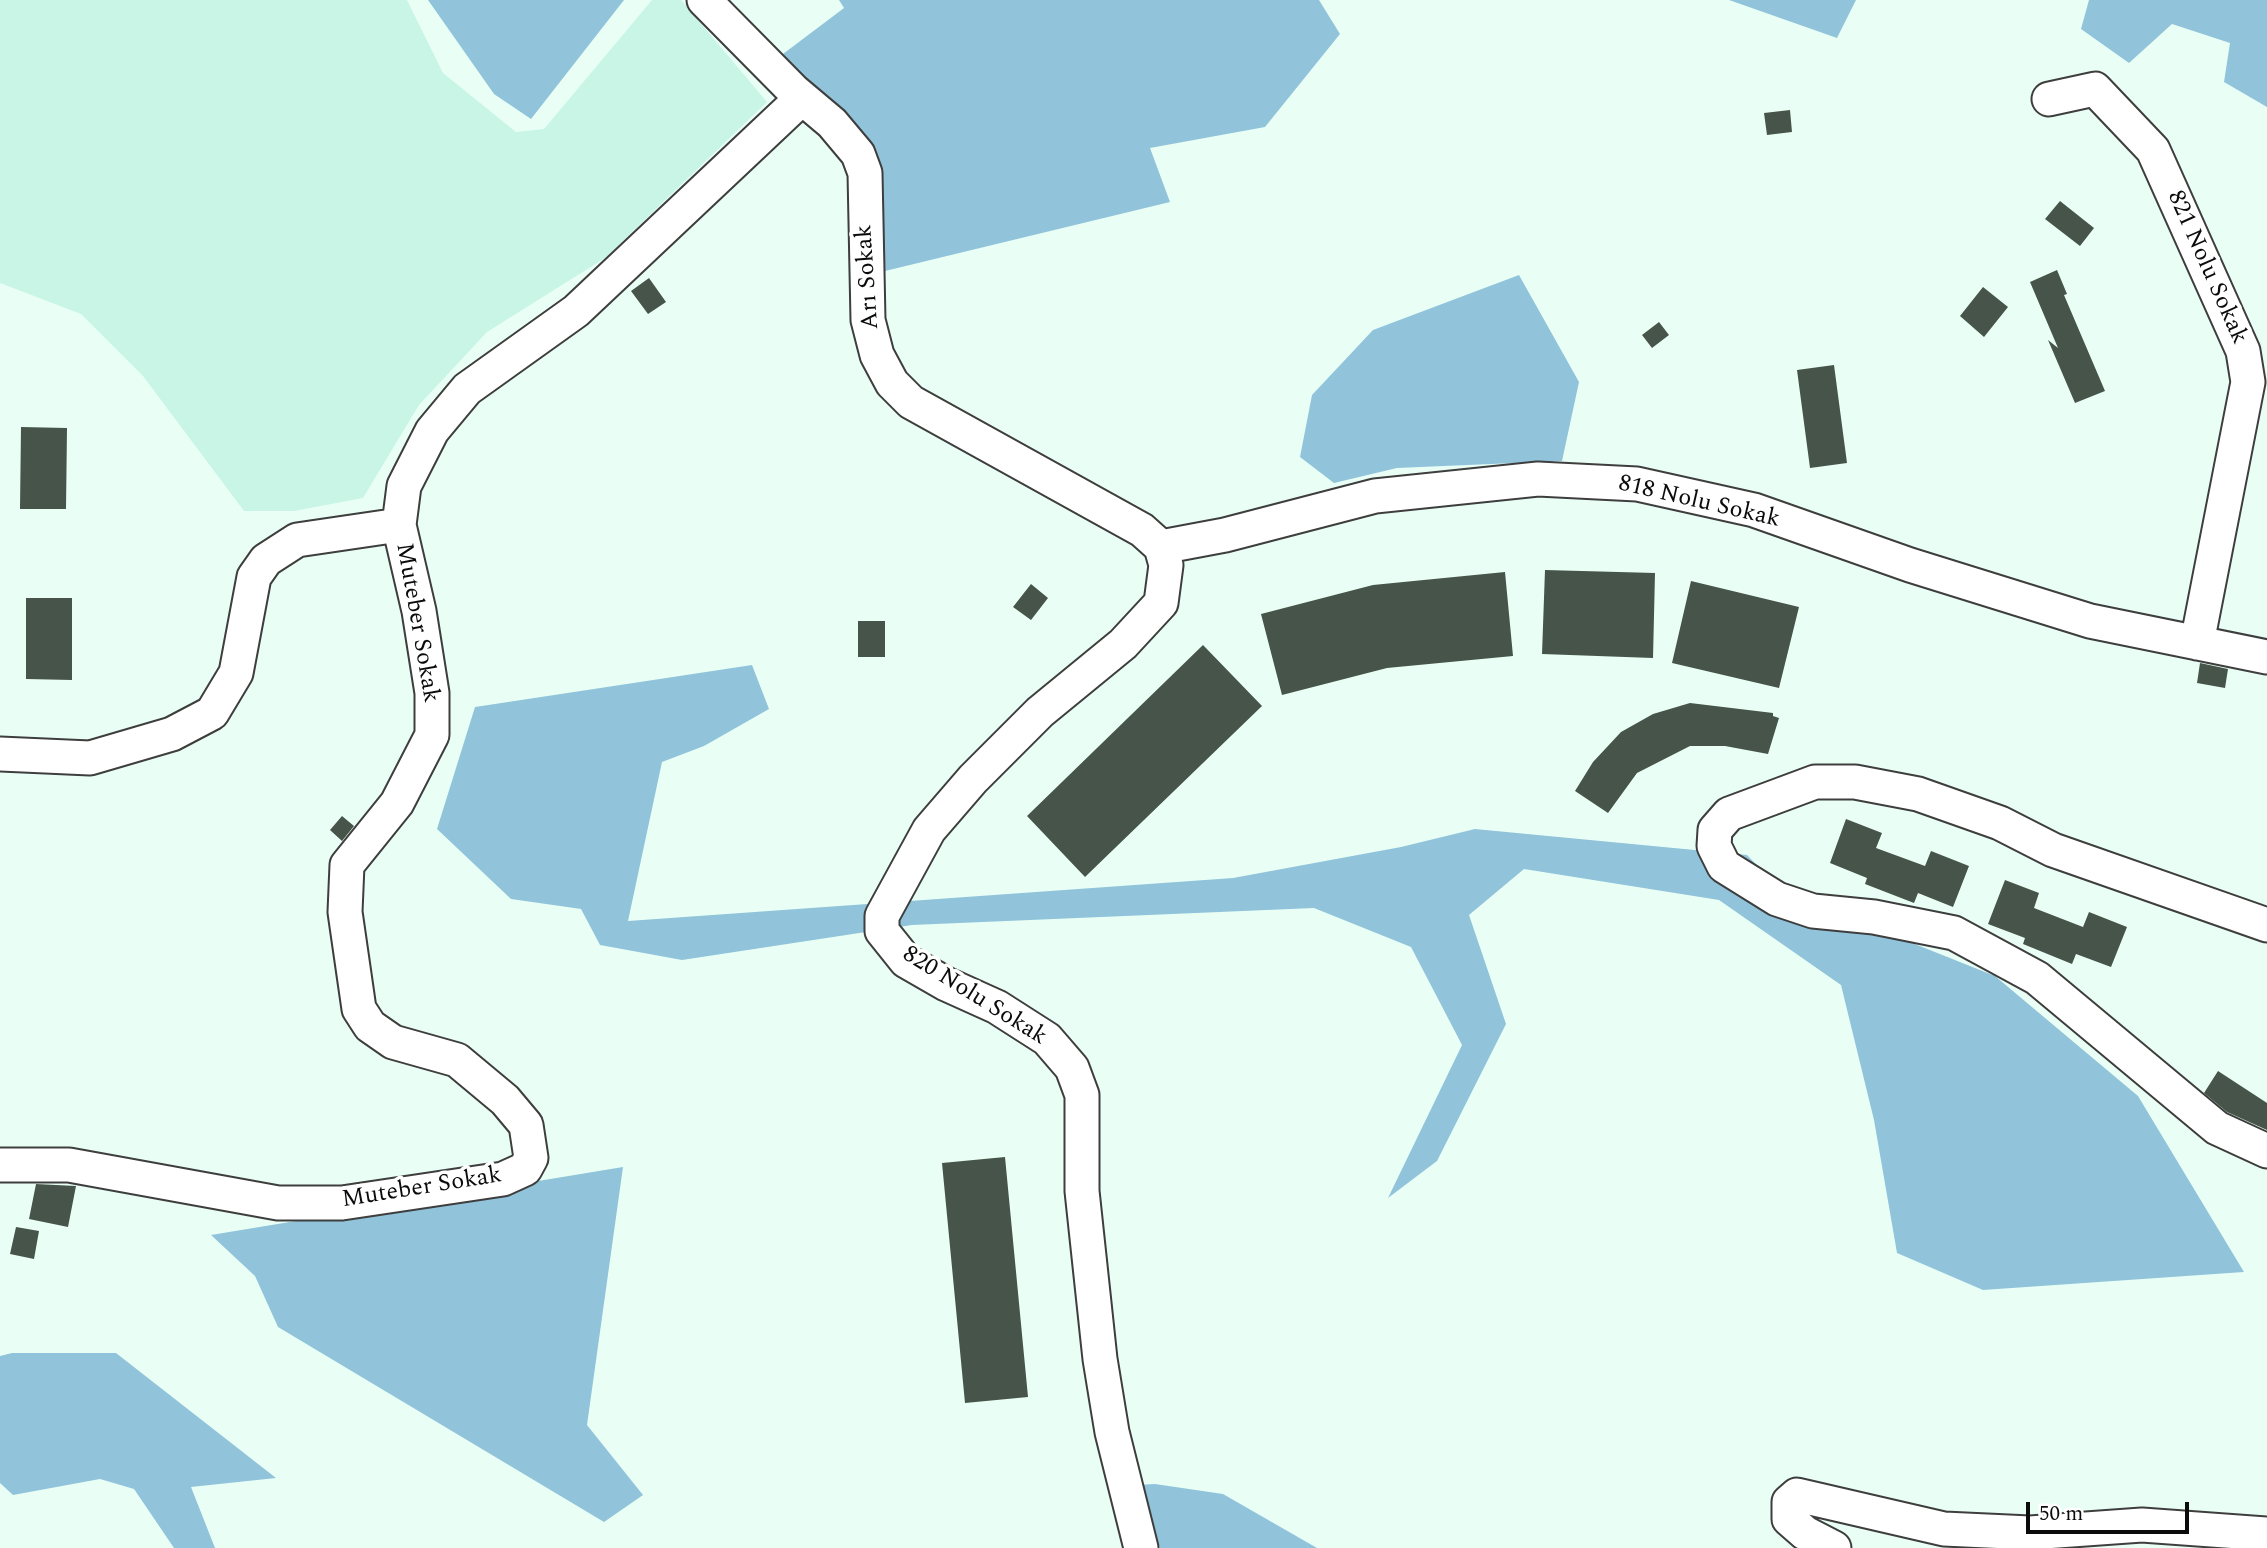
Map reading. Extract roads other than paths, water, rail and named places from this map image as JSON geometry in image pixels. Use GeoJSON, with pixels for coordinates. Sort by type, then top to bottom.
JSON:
{"type":"FeatureCollection","features":[{"type":"Feature","properties":{"kind":"street","name":"Arı Sokak"},"geometry":{"type":"LineString","coordinates":[[704,0],[802,98],[832,123],[858,154],[865,173],[868,320],[877,355],[892,383],[911,402],[1142,530],[1161,547]]}},
{"type":"Feature","properties":{"kind":"street","name":"821 Nolu Sokak"},"geometry":{"type":"LineString","coordinates":[[2049,99],[2095,89],[2153,150],[2243,351],[2248,382],[2197,643]]}},
{"type":"Feature","properties":{"kind":"street","name":"Muteber Sokak"},"geometry":{"type":"LineString","coordinates":[[0,1165],[69,1165],[278,1203],[355,1201],[503,1180],[525,1169],[531,1158],[526,1125],[505,1100],[457,1060],[393,1042],[370,1026],[359,1009],[345,912],[347,865],[397,803],[432,735],[432,693],[419,611],[399,525],[404,486],[432,431],[467,389],[576,311],[802,98]]}},
{"type":"Feature","properties":{"kind":"street","name":"818 Nolu Sokak"},"geometry":{"type":"LineString","coordinates":[[1161,547],[1225,535],[1375,496],[1538,478],[1637,484],[1754,510],[1910,565],[2090,621],[2267,657]]}},
{"type":"Feature","properties":{"kind":"street"},"geometry":{"type":"LineString","coordinates":[[0,754],[90,758],[172,734],[212,713],[236,673],[254,577],[266,560],[298,540],[399,525]]}},
{"type":"Feature","properties":{"kind":"street","name":"820 Nolu Sokak"},"geometry":{"type":"LineString","coordinates":[[1141,1548],[1112,1432],[1100,1359],[1082,1191],[1082,1095],[1072,1068],[1047,1039],[1007,1013],[946,984],[906,961],[882,931],[882,916],[907,865],[929,830],[972,779],[1040,712],[1123,644],[1161,603],[1166,565],[1161,547]]}},
{"type":"Feature","properties":{"kind":"street"},"geometry":{"type":"LineString","coordinates":[[2267,925],[2053,850],[2000,823],[1930,798],[1854,782],[1815,782],[1729,814],[1715,830],[1714,846],[1724,866],[1777,899],[1813,911],[1874,917],[1954,933],[2036,978],[2217,1128],[2267,1151]]}},
{"type":"Feature","properties":{"kind":"street"},"geometry":{"type":"LineString","coordinates":[[1834,1548],[1805,1533],[1789,1518],[1789,1502],[1797,1495],[1944,1529],[2030,1532],[2143,1525],[2267,1534]]}}]}
